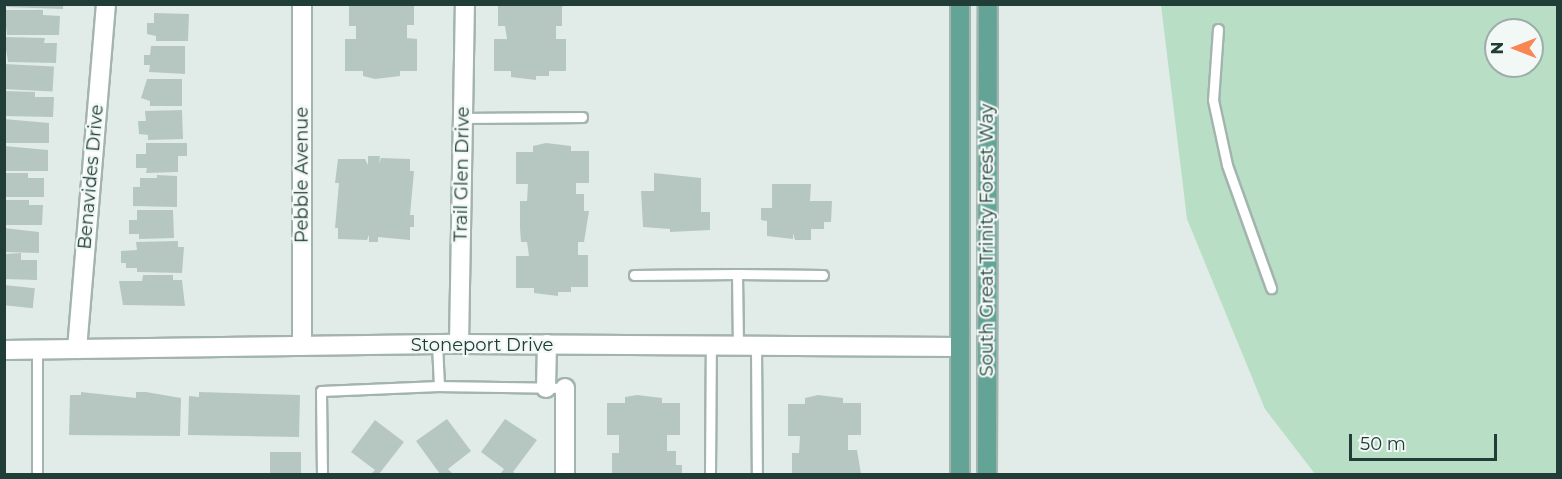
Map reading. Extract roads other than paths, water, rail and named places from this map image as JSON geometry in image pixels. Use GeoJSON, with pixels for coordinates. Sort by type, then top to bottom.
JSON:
{"type":"FeatureCollection","features":[{"type":"Feature","properties":{"kind":"main road","name":"South Great Trinity Forest Way"},"geometry":{"type":"LineString","coordinates":[[960,4],[960,474]]}},
{"type":"Feature","properties":{"kind":"main road","name":"South Great Trinity Forest Way"},"geometry":{"type":"LineString","coordinates":[[987,474],[988,4]]}},
{"type":"Feature","properties":{"kind":"street","name":"Benavides Drive"},"geometry":{"type":"LineString","coordinates":[[77,349],[106,4]]}},
{"type":"Feature","properties":{"kind":"street","name":"Pebble Avenue"},"geometry":{"type":"LineString","coordinates":[[302,4],[302,346]]}},
{"type":"Feature","properties":{"kind":"street","name":"Trail Glen Drive"},"geometry":{"type":"LineString","coordinates":[[459,344],[465,4]]}},
{"type":"Feature","properties":{"kind":"street","name":"Stoneport Drive"},"geometry":{"type":"LineString","coordinates":[[4,350],[437,344],[960,347]]}},
{"type":"Feature","properties":{"kind":"street"},"geometry":{"type":"LineString","coordinates":[[546,388],[547,344]]}},
{"type":"Feature","properties":{"kind":"street"},"geometry":{"type":"LineString","coordinates":[[566,388],[566,474]]}},
{"type":"Feature","properties":{"kind":"lane"},"geometry":{"type":"LineString","coordinates":[[1218,29],[1216,111],[1230,175],[1271,288]]}},
{"type":"Feature","properties":{"kind":"lane"},"geometry":{"type":"LineString","coordinates":[[463,118],[582,117]]}},
{"type":"Feature","properties":{"kind":"lane"},"geometry":{"type":"LineString","coordinates":[[737,274],[738,345]]}},
{"type":"Feature","properties":{"kind":"lane"},"geometry":{"type":"LineString","coordinates":[[634,275],[824,274]]}},
{"type":"Feature","properties":{"kind":"lane"},"geometry":{"type":"LineString","coordinates":[[437,344],[439,386]]}},
{"type":"Feature","properties":{"kind":"lane"},"geometry":{"type":"LineString","coordinates":[[711,345],[711,474]]}},
{"type":"Feature","properties":{"kind":"lane"},"geometry":{"type":"LineString","coordinates":[[756,346],[757,474]]}},
{"type":"Feature","properties":{"kind":"lane"},"geometry":{"type":"LineString","coordinates":[[37,350],[37,474]]}},
{"type":"Feature","properties":{"kind":"lane"},"geometry":{"type":"LineString","coordinates":[[322,474],[321,391],[439,386],[566,388]]}}]}
